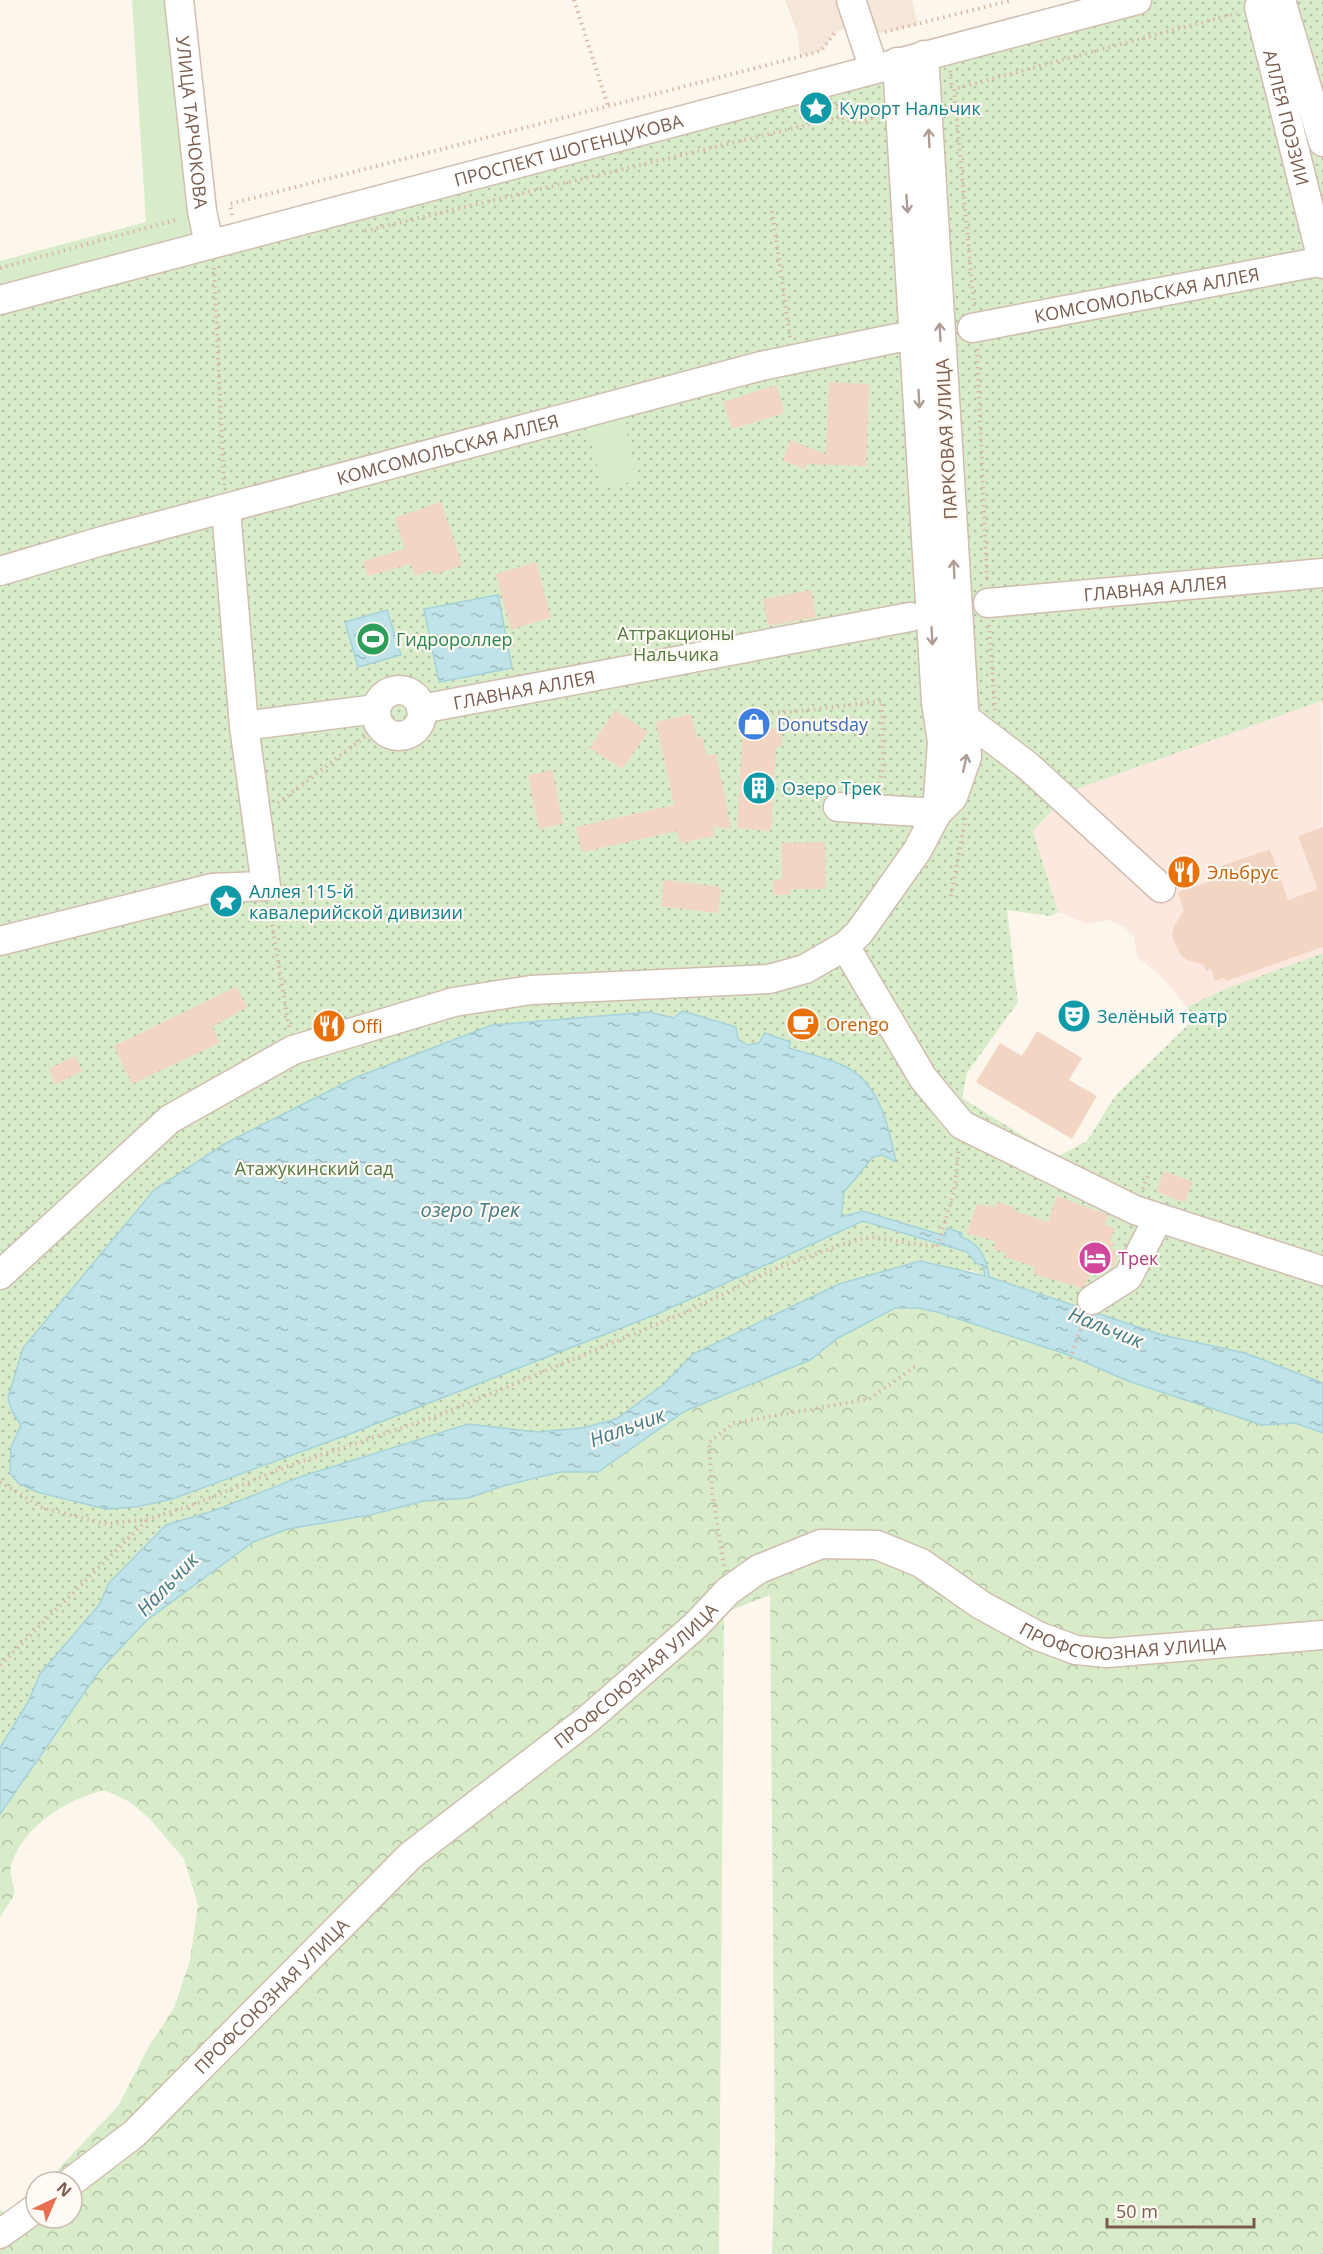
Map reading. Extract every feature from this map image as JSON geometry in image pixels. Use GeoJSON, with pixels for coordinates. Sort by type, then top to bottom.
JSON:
{"type":"FeatureCollection","features":[{"type":"Feature","properties":{"kind":"street","name":"УЛИЦА ТАРЧОКОВА"},"geometry":{"type":"LineString","coordinates":[[179,0],[202,211],[212,255]]}},
{"type":"Feature","properties":{"kind":"street","name":"ПАРКОВАЯ УЛИЦА"},"geometry":{"type":"LineString","coordinates":[[851,0],[885,65],[936,702],[949,810]]}},
{"type":"Feature","properties":{"kind":"street","name":"ПРОСПЕКТ ШОГЕНЦУКОВА"},"geometry":{"type":"LineString","coordinates":[[0,300],[212,255],[885,65],[1137,0]]}},
{"type":"Feature","properties":{"kind":"street","name":"АЛЛЕЯ ПОЭЗИИ"},"geometry":{"type":"LineString","coordinates":[[1270,3],[1323,142]]}},
{"type":"Feature","properties":{"kind":"street","name":"АЛЛЕЯ ПОЭЗИИ"},"geometry":{"type":"LineString","coordinates":[[1270,3],[1323,262]]}},
{"type":"Feature","properties":{"kind":"street","name":"ПАРКОВАЯ УЛИЦА"},"geometry":{"type":"LineString","coordinates":[[0,1275],[170,1119],[293,1050],[454,1002],[509,994],[769,979],[805,969],[845,946],[859,933],[949,810],[968,757],[956,609],[924,56]]}},
{"type":"Feature","properties":{"kind":"street","name":"КОМСОМОЛЬСКАЯ АЛЛЕЯ"},"geometry":{"type":"LineString","coordinates":[[974,328],[1323,262]]}},
{"type":"Feature","properties":{"kind":"street","name":"КОМСОМОЛЬСКАЯ АЛЛЕЯ"},"geometry":{"type":"LineString","coordinates":[[0,571],[102,541],[793,359],[897,338]]}},
{"type":"Feature","properties":{"kind":"street"},"geometry":{"type":"LineString","coordinates":[[0,941],[212,888],[266,886],[244,726],[225,510]]}},
{"type":"Feature","properties":{"kind":"street","name":"ГЛАВНАЯ АЛЛЕЯ"},"geometry":{"type":"LineString","coordinates":[[988,603],[1323,573]]}},
{"type":"Feature","properties":{"kind":"street","name":"ГЛАВНАЯ АЛЛЕЯ"},"geometry":{"type":"LineString","coordinates":[[378,718],[384,696],[399,691],[413,696],[421,709],[910,617]]}},
{"type":"Feature","properties":{"kind":"street"},"geometry":{"type":"LineString","coordinates":[[936,702],[966,717],[1028,766],[1161,888]]}},
{"type":"Feature","properties":{"kind":"street"},"geometry":{"type":"LineString","coordinates":[[244,726],[378,718]]}},
{"type":"Feature","properties":{"kind":"street"},"geometry":{"type":"LineString","coordinates":[[838,807],[949,810]]}},
{"type":"Feature","properties":{"kind":"street"},"geometry":{"type":"LineString","coordinates":[[845,946],[923,1078],[962,1125],[1135,1210],[1323,1271]]}},
{"type":"Feature","properties":{"kind":"street"},"geometry":{"type":"LineString","coordinates":[[1092,1300],[1128,1277],[1158,1218]]}},
{"type":"Feature","properties":{"kind":"street","name":"ПРОФСОЮЗНАЯ УЛИЦА"},"geometry":{"type":"LineString","coordinates":[[84,2172],[134,2134],[411,1855],[587,1720],[695,1626],[728,1591],[759,1569],[821,1544],[862,1544],[884,1548],[921,1563],[981,1605],[1038,1636],[1076,1650],[1126,1653],[1323,1635]]}},
{"type":"Feature","properties":{"kind":"street"},"geometry":{"type":"LineString","coordinates":[[0,2234],[24,2217]]}},
{"type":"Feature","properties":{"kind":"path"},"geometry":{"type":"LineString","coordinates":[[574,0],[608,106]]}},
{"type":"Feature","properties":{"kind":"path"},"geometry":{"type":"LineString","coordinates":[[918,25],[1012,0]]}},
{"type":"Feature","properties":{"kind":"path"},"geometry":{"type":"LineString","coordinates":[[991,737],[995,729],[974,328],[954,88],[1270,3]]}},
{"type":"Feature","properties":{"kind":"path"},"geometry":{"type":"LineString","coordinates":[[935,21],[936,30]]}},
{"type":"Feature","properties":{"kind":"path"},"geometry":{"type":"LineString","coordinates":[[232,218],[230,204],[800,56]]}},
{"type":"Feature","properties":{"kind":"path"},"geometry":{"type":"LineString","coordinates":[[833,95],[840,117]]}},
{"type":"Feature","properties":{"kind":"path"},"geometry":{"type":"LineString","coordinates":[[836,103],[845,100]]}},
{"type":"Feature","properties":{"kind":"path"},"geometry":{"type":"LineString","coordinates":[[355,233],[840,117],[854,123],[869,121],[881,111]]}},
{"type":"Feature","properties":{"kind":"path"},"geometry":{"type":"LineString","coordinates":[[772,211],[793,359]]}},
{"type":"Feature","properties":{"kind":"path"},"geometry":{"type":"LineString","coordinates":[[0,268],[175,220]]}},
{"type":"Feature","properties":{"kind":"path"},"geometry":{"type":"LineString","coordinates":[[212,255],[225,510]]}},
{"type":"Feature","properties":{"kind":"path"},"geometry":{"type":"LineString","coordinates":[[744,728],[744,714],[792,712],[882,701],[883,768],[873,809]]}},
{"type":"Feature","properties":{"kind":"path"},"geometry":{"type":"LineString","coordinates":[[257,819],[378,718]]}},
{"type":"Feature","properties":{"kind":"path"},"geometry":{"type":"LineString","coordinates":[[949,810],[968,817],[951,896]]}},
{"type":"Feature","properties":{"kind":"path"},"geometry":{"type":"LineString","coordinates":[[266,886],[293,1050]]}},
{"type":"Feature","properties":{"kind":"path"},"geometry":{"type":"LineString","coordinates":[[0,1482],[43,1508],[107,1524],[149,1519],[195,1504],[291,1465],[437,1416],[686,1312],[775,1269],[840,1245],[870,1237],[937,1246],[954,1191],[962,1125]]}},
{"type":"Feature","properties":{"kind":"path"},"geometry":{"type":"LineString","coordinates":[[1070,1359],[1092,1300]]}},
{"type":"Feature","properties":{"kind":"path"},"geometry":{"type":"LineString","coordinates":[[728,1591],[712,1492],[709,1442],[734,1423],[869,1398],[916,1366]]}},
{"type":"Feature","properties":{"kind":"path"},"geometry":{"type":"LineString","coordinates":[[0,1665],[149,1519]]}},
{"type":"Feature","properties":{"kind":"shaded area"},"geometry":{"type":"Polygon","coordinates":[[[785,0],[912,0],[918,25],[875,34],[857,25],[837,31],[821,51],[800,56],[797,32],[785,0]]]}},
{"type":"Feature","properties":{"kind":"shaded area","name":"Эльбрус"},"geometry":{"type":"Polygon","coordinates":[[[1321,701],[1323,953],[1228,988],[1187,1007],[1161,976],[1137,957],[1134,937],[1123,926],[1109,920],[1087,924],[1058,912],[1033,832],[1071,791],[1321,701]]]}},
{"type":"Feature","properties":{"kind":"green space"},"geometry":{"type":"Polygon","coordinates":[[[132,0],[179,0],[209,244],[0,300],[0,261],[146,222],[132,0]]]}},
{"type":"Feature","properties":{"kind":"green space","name":"Атажукинский сад"},"geometry":{"type":"Polygon","coordinates":[[[1137,0],[1323,0],[1323,705],[1321,701],[1071,791],[1033,831],[1058,912],[1050,916],[1007,910],[1018,1002],[967,1073],[962,1098],[1057,1157],[1087,1141],[1115,1096],[1194,1019],[1187,1007],[1228,988],[1323,953],[1323,1383],[1245,1353],[1162,1335],[969,1270],[876,1276],[839,1284],[693,1354],[663,1385],[616,1419],[582,1428],[537,1432],[468,1424],[300,1477],[213,1511],[166,1525],[109,1583],[99,1605],[40,1674],[28,1702],[0,1748],[0,300],[1137,0]]]}},
{"type":"Feature","properties":{"kind":"green space"},"geometry":{"type":"Polygon","coordinates":[[[623,419],[638,480],[603,489],[588,427],[623,419]]]}},
{"type":"Feature","properties":{"kind":"green space"},"geometry":{"type":"Polygon","coordinates":[[[895,1308],[918,1308],[937,1312],[1066,1354],[1128,1381],[1262,1425],[1295,1423],[1323,1433],[1323,2254],[772,2254],[775,2157],[770,1595],[724,1613],[719,2254],[0,2254],[0,2210],[8,2213],[24,2201],[24,2230],[84,2230],[84,2170],[57,2170],[118,2106],[149,2046],[174,2008],[190,1960],[198,1905],[184,1859],[149,1818],[130,1802],[104,1790],[75,1800],[48,1816],[26,1838],[11,1865],[13,1896],[0,1917],[0,1814],[100,1670],[146,1621],[253,1542],[288,1529],[370,1515],[424,1501],[468,1498],[503,1486],[560,1472],[598,1472],[685,1411],[810,1360],[838,1338],[895,1308]]]}},
{"type":"Feature","properties":{"kind":"water"},"geometry":{"type":"Polygon","coordinates":[[[498,595],[512,668],[439,682],[424,609],[498,595]]]}},
{"type":"Feature","properties":{"kind":"water","name":"Гидророллер"},"geometry":{"type":"Polygon","coordinates":[[[387,610],[401,655],[358,667],[345,622],[387,610]]]}},
{"type":"Feature","properties":{"kind":"water","name":"озеро Трек"},"geometry":{"type":"Polygon","coordinates":[[[682,1011],[736,1027],[738,1039],[747,1045],[759,1043],[765,1033],[790,1042],[789,1048],[843,1065],[861,1077],[869,1087],[887,1123],[896,1162],[882,1155],[873,1157],[844,1192],[841,1217],[863,1211],[945,1236],[947,1228],[962,1233],[961,1237],[973,1243],[981,1252],[989,1277],[1162,1335],[1245,1353],[1323,1383],[1323,1433],[1295,1423],[1262,1425],[1128,1381],[1066,1354],[937,1312],[918,1308],[895,1308],[838,1338],[810,1360],[685,1411],[598,1472],[560,1472],[503,1486],[468,1498],[424,1501],[370,1515],[288,1529],[253,1542],[146,1621],[100,1670],[0,1814],[0,1748],[28,1702],[40,1674],[99,1605],[109,1583],[166,1525],[213,1511],[300,1477],[468,1424],[537,1432],[582,1428],[616,1419],[663,1385],[693,1354],[839,1284],[920,1261],[985,1276],[983,1266],[976,1263],[967,1252],[863,1221],[657,1314],[347,1435],[172,1499],[136,1507],[106,1509],[37,1492],[18,1483],[10,1473],[11,1447],[21,1425],[12,1412],[8,1398],[23,1348],[154,1190],[226,1143],[357,1077],[492,1025],[649,1012],[674,1018],[682,1011]]]}},
{"type":"Feature","properties":{"kind":"building"},"geometry":{"type":"Polygon","coordinates":[[[829,382],[869,384],[866,466],[807,464],[805,469],[783,461],[790,440],[826,454],[829,382]]]}},
{"type":"Feature","properties":{"kind":"building"},"geometry":{"type":"Polygon","coordinates":[[[776,385],[785,413],[732,429],[723,402],[776,385]]]}},
{"type":"Feature","properties":{"kind":"building"},"geometry":{"type":"Polygon","coordinates":[[[441,502],[462,565],[434,575],[432,570],[415,576],[411,564],[368,576],[363,561],[405,549],[395,518],[441,502]]]}},
{"type":"Feature","properties":{"kind":"building"},"geometry":{"type":"Polygon","coordinates":[[[536,562],[551,618],[511,629],[496,574],[536,562]]]}},
{"type":"Feature","properties":{"kind":"building"},"geometry":{"type":"Polygon","coordinates":[[[811,590],[816,617],[768,626],[763,599],[811,590]]]}},
{"type":"Feature","properties":{"kind":"building"},"geometry":{"type":"Polygon","coordinates":[[[615,710],[648,732],[622,769],[590,748],[615,710]]]}},
{"type":"Feature","properties":{"kind":"building"},"geometry":{"type":"Polygon","coordinates":[[[691,714],[697,738],[702,737],[707,756],[716,754],[731,828],[713,827],[715,836],[680,843],[677,831],[582,852],[576,827],[674,805],[656,722],[691,714]]]}},
{"type":"Feature","properties":{"kind":"building","name":"Озеро Трек"},"geometry":{"type":"Polygon","coordinates":[[[743,728],[782,729],[781,747],[776,747],[771,831],[737,828],[743,728]]]}},
{"type":"Feature","properties":{"kind":"building"},"geometry":{"type":"Polygon","coordinates":[[[552,770],[563,824],[539,829],[528,775],[552,770]]]}},
{"type":"Feature","properties":{"kind":"building"},"geometry":{"type":"Polygon","coordinates":[[[1323,827],[1323,947],[1226,981],[1225,977],[1215,981],[1211,969],[1206,971],[1204,965],[1187,960],[1180,954],[1172,936],[1174,926],[1184,910],[1178,892],[1217,879],[1213,869],[1270,849],[1288,900],[1318,889],[1298,836],[1323,827]]]}},
{"type":"Feature","properties":{"kind":"building"},"geometry":{"type":"Polygon","coordinates":[[[825,842],[826,889],[790,889],[790,895],[773,895],[773,880],[782,879],[781,843],[825,842]]]}},
{"type":"Feature","properties":{"kind":"building"},"geometry":{"type":"Polygon","coordinates":[[[664,880],[721,887],[718,913],[661,906],[664,880]]]}},
{"type":"Feature","properties":{"kind":"building"},"geometry":{"type":"Polygon","coordinates":[[[236,987],[247,1007],[212,1027],[220,1043],[132,1084],[114,1046],[236,987]]]}},
{"type":"Feature","properties":{"kind":"building"},"geometry":{"type":"Polygon","coordinates":[[[1037,1031],[1082,1058],[1069,1080],[1097,1096],[1072,1139],[976,1082],[1000,1043],[1022,1056],[1037,1031]]]}},
{"type":"Feature","properties":{"kind":"building"},"geometry":{"type":"Polygon","coordinates":[[[75,1056],[82,1071],[56,1084],[49,1069],[75,1056]]]}},
{"type":"Feature","properties":{"kind":"building"},"geometry":{"type":"Polygon","coordinates":[[[1164,1171],[1193,1182],[1185,1202],[1156,1192],[1164,1171]]]}},
{"type":"Feature","properties":{"kind":"building"},"geometry":{"type":"Polygon","coordinates":[[[1057,1196],[1108,1215],[1105,1225],[1115,1228],[1110,1241],[1114,1243],[1112,1249],[1119,1251],[1114,1267],[1108,1265],[1106,1271],[1101,1269],[1099,1275],[1091,1272],[1087,1283],[1081,1288],[1033,1274],[1035,1267],[1005,1257],[1007,1253],[993,1249],[996,1242],[967,1233],[977,1204],[996,1207],[997,1202],[1015,1208],[1014,1211],[1048,1222],[1057,1196]]]}},
{"type":"Feature","properties":{"kind":"place","name":"Курорт Нальчик"},"geometry":{"type":"Point","coordinates":[816,108]}},
{"type":"Feature","properties":{"kind":"place","name":"Гидророллер"},"geometry":{"type":"Point","coordinates":[373,639]}},
{"type":"Feature","properties":{"kind":"place","name":"Donutsday"},"geometry":{"type":"Point","coordinates":[754,724]}},
{"type":"Feature","properties":{"kind":"place","name":"Озеро Трек"},"geometry":{"type":"Point","coordinates":[759,788]}},
{"type":"Feature","properties":{"kind":"place","name":"Эльбрус"},"geometry":{"type":"Point","coordinates":[1184,872]}},
{"type":"Feature","properties":{"kind":"place","name":"Аллея 115-й кавалерийской дивизии"},"geometry":{"type":"Point","coordinates":[226,901]}},
{"type":"Feature","properties":{"kind":"place","name":"Зелёный театр"},"geometry":{"type":"Point","coordinates":[1074,1016]}},
{"type":"Feature","properties":{"kind":"place","name":"Orengo"},"geometry":{"type":"Point","coordinates":[803,1024]}},
{"type":"Feature","properties":{"kind":"place","name":"Offi"},"geometry":{"type":"Point","coordinates":[329,1026]}},
{"type":"Feature","properties":{"kind":"place","name":"Трек"},"geometry":{"type":"Point","coordinates":[1095,1258]}},
{"type":"Feature","properties":{"kind":"park label","name":"Аттракционы Нальчика"},"geometry":{"type":"Point","coordinates":[676,643]}},
{"type":"Feature","properties":{"kind":"water label","name":"Нальчик"},"geometry":{"type":"Point","coordinates":[1106,1327]}},
{"type":"Feature","properties":{"kind":"water label","name":"Нальчик"},"geometry":{"type":"Point","coordinates":[627,1427]}},
{"type":"Feature","properties":{"kind":"water label","name":"Нальчик"},"geometry":{"type":"Point","coordinates":[167,1584]}}]}
